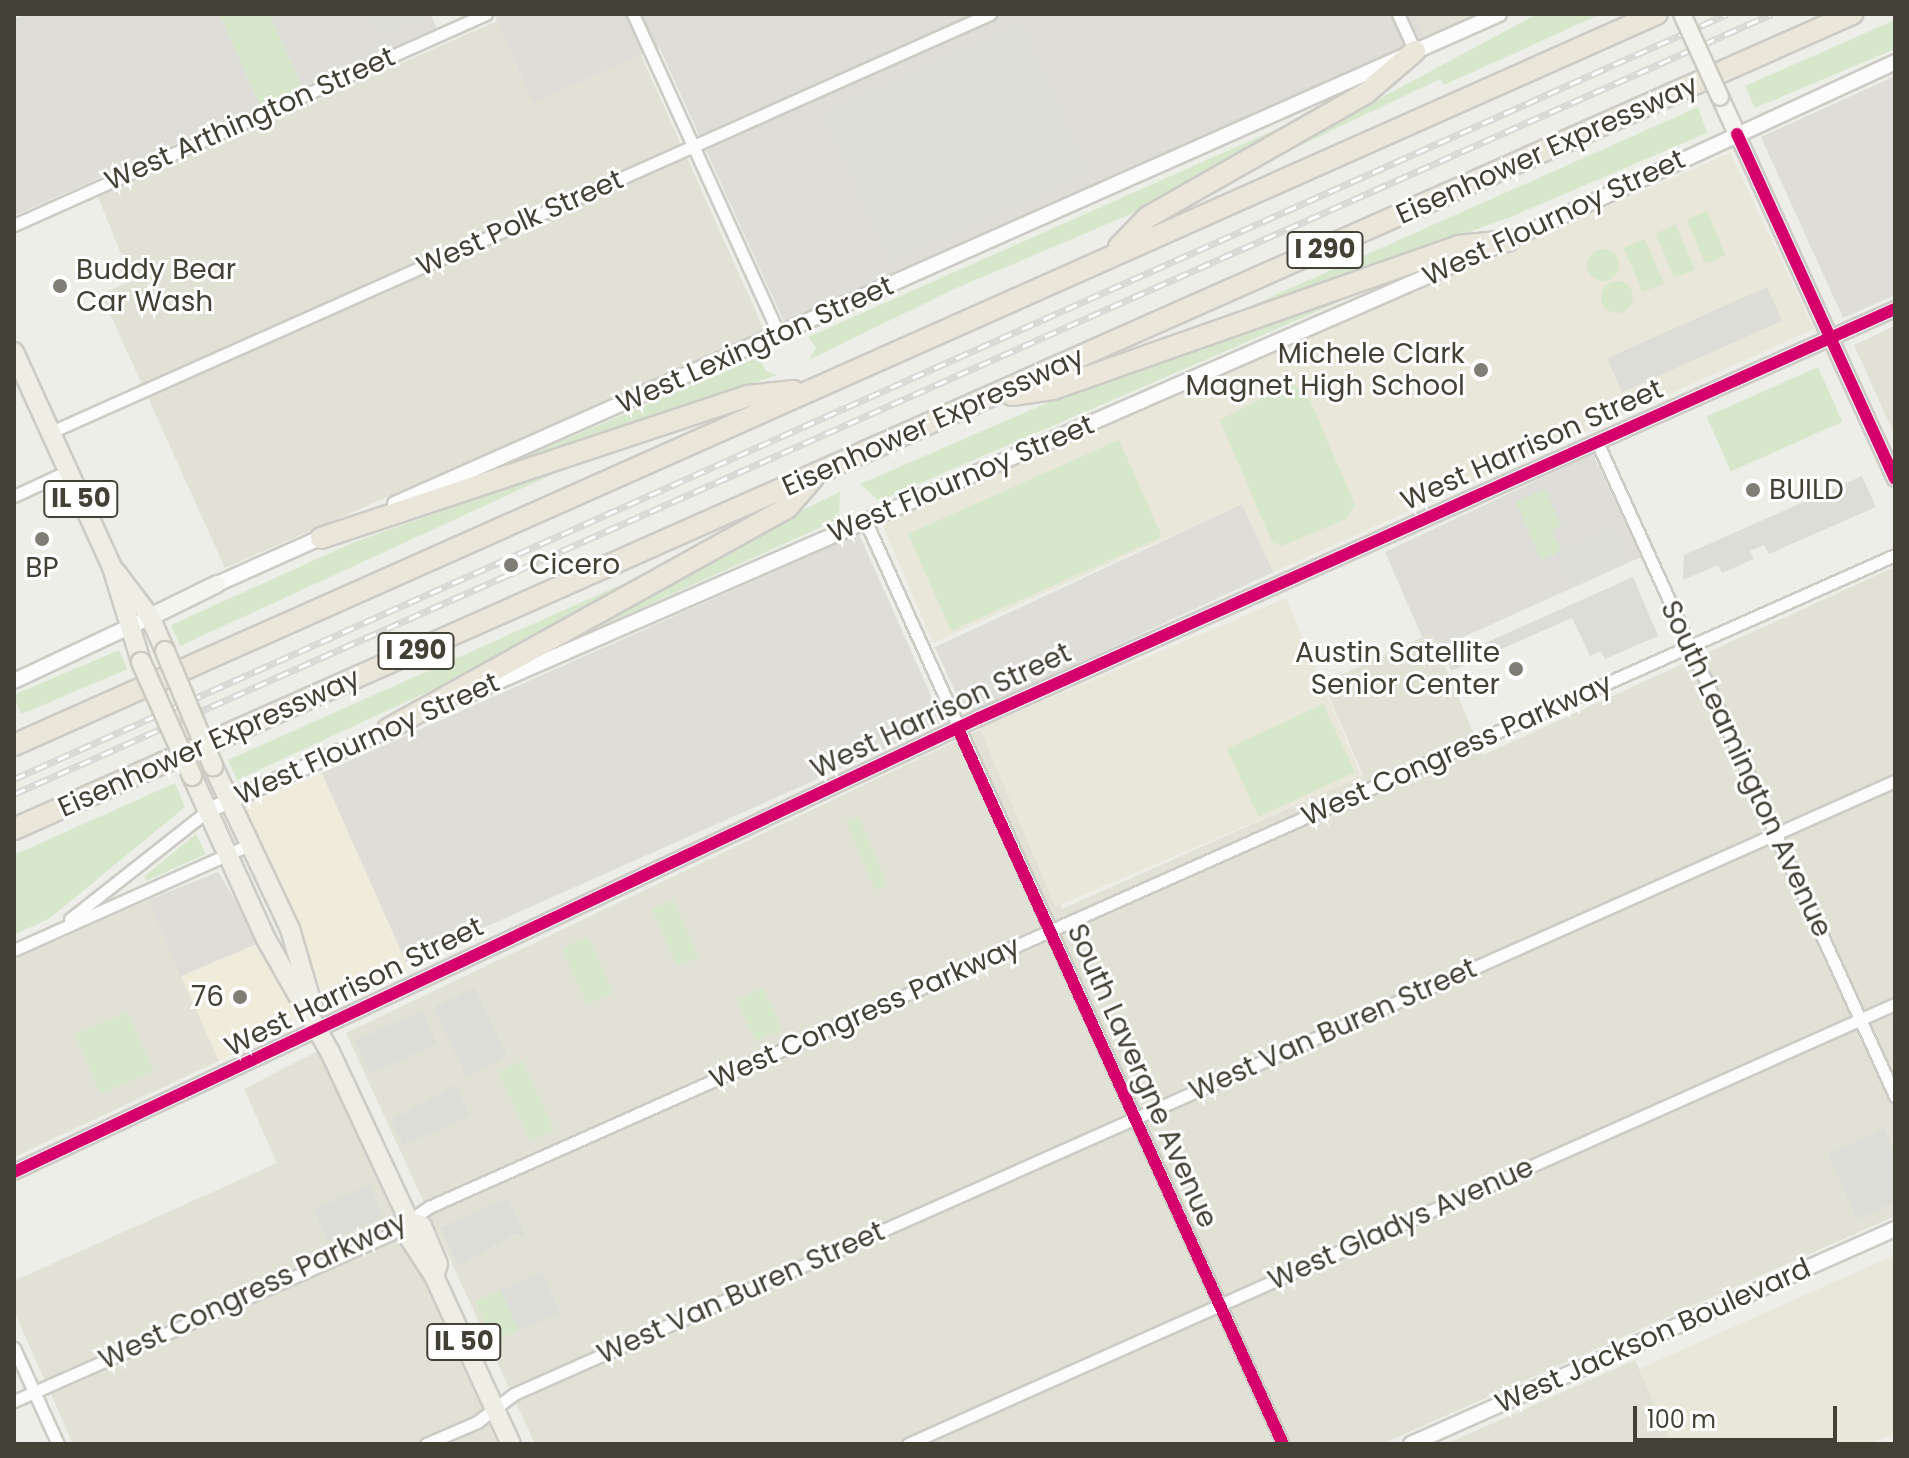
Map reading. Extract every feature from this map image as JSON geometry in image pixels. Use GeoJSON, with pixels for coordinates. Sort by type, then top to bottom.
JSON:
{"type":"FeatureCollection","features":[{"type":"Feature","properties":{"kind":"highway"},"geometry":{"type":"LineString","coordinates":[[14,745],[1657,14]]}},
{"type":"Feature","properties":{"kind":"highway","name":"Eisenhower Expressway"},"geometry":{"type":"LineString","coordinates":[[14,829],[1852,14]]}},
{"type":"Feature","properties":{"kind":"highway"},"geometry":{"type":"LineString","coordinates":[[1110,255],[1148,217],[1366,93],[1415,51]]}},
{"type":"Feature","properties":{"kind":"highway"},"geometry":{"type":"LineString","coordinates":[[988,398],[1053,389],[1458,246],[1508,241]]}},
{"type":"Feature","properties":{"kind":"highway"},"geometry":{"type":"LineString","coordinates":[[321,538],[747,396],[814,389]]}},
{"type":"Feature","properties":{"kind":"highway"},"geometry":{"type":"LineString","coordinates":[[388,729],[787,508],[819,472]]}},
{"type":"Feature","properties":{"kind":"main road"},"geometry":{"type":"LineString","coordinates":[[1682,14],[1737,134]]}},
{"type":"Feature","properties":{"kind":"main road","name":"IL 50"},"geometry":{"type":"LineString","coordinates":[[14,352],[112,567],[126,630],[226,855],[319,1029],[409,1221],[406,1233],[434,1276],[511,1444]]}},
{"type":"Feature","properties":{"kind":"main road","name":"IL 50"},"geometry":{"type":"LineString","coordinates":[[112,567],[150,617],[228,801],[290,929],[319,1029]]}},
{"type":"Feature","properties":{"kind":"main road","name":"West Lexington Street"},"geometry":{"type":"LineString","coordinates":[[150,617],[217,584]]}},
{"type":"Feature","properties":{"kind":"street","name":"West Arthington Street"},"geometry":{"type":"LineString","coordinates":[[14,225],[486,14]]}},
{"type":"Feature","properties":{"kind":"street"},"geometry":{"type":"LineString","coordinates":[[633,14],[779,334]]}},
{"type":"Feature","properties":{"kind":"street","name":"West Polk Street"},"geometry":{"type":"LineString","coordinates":[[51,432],[990,14]]}},
{"type":"Feature","properties":{"kind":"street"},"geometry":{"type":"LineString","coordinates":[[1398,14],[1415,51]]}},
{"type":"Feature","properties":{"kind":"street","name":"West Lexington Street"},"geometry":{"type":"LineString","coordinates":[[217,584],[1499,14]]}},
{"type":"Feature","properties":{"kind":"street","name":"West Flournoy Street"},"geometry":{"type":"LineString","coordinates":[[50,934],[207,811],[228,801],[1508,241],[1895,62]]}},
{"type":"Feature","properties":{"kind":"street"},"geometry":{"type":"LineString","coordinates":[[1737,134],[1895,479]]}},
{"type":"Feature","properties":{"kind":"street","name":"West Harrison Street"},"geometry":{"type":"LineString","coordinates":[[14,1172],[958,729],[1895,309]]}},
{"type":"Feature","properties":{"kind":"street","name":"South Leamington Avenue"},"geometry":{"type":"LineString","coordinates":[[1597,442],[1895,1096]]}},
{"type":"Feature","properties":{"kind":"street"},"geometry":{"type":"LineString","coordinates":[[14,496],[68,471]]}},
{"type":"Feature","properties":{"kind":"street","name":"South Lavergne Avenue"},"geometry":{"type":"LineString","coordinates":[[865,520],[1283,1444]]}},
{"type":"Feature","properties":{"kind":"street","name":"West Congress Parkway"},"geometry":{"type":"LineString","coordinates":[[14,1401],[1050,931],[1895,555]]}},
{"type":"Feature","properties":{"kind":"street","name":"West Lexington Street"},"geometry":{"type":"LineString","coordinates":[[14,681],[150,617]]}},
{"type":"Feature","properties":{"kind":"street","name":"West Van Buren Street"},"geometry":{"type":"LineString","coordinates":[[426,1444],[495,1408],[1135,1118],[1895,781]]}},
{"type":"Feature","properties":{"kind":"street","name":"West Flournoy Street"},"geometry":{"type":"LineString","coordinates":[[14,950],[249,845]]}},
{"type":"Feature","properties":{"kind":"street","name":"West Gladys Avenue"},"geometry":{"type":"LineString","coordinates":[[908,1444],[1895,1004]]}},
{"type":"Feature","properties":{"kind":"street","name":"West Jackson Boulevard"},"geometry":{"type":"LineString","coordinates":[[1411,1444],[1895,1229]]}},
{"type":"Feature","properties":{"kind":"street"},"geometry":{"type":"LineString","coordinates":[[14,1348],[58,1444]]}},
{"type":"Feature","properties":{"kind":"shaded area"},"geometry":{"type":"Polygon","coordinates":[[[29,14],[220,14],[260,106],[14,216],[14,19],[29,14]]]}},
{"type":"Feature","properties":{"kind":"shaded area"},"geometry":{"type":"Polygon","coordinates":[[[269,14],[431,14],[437,28],[302,87],[269,14]]]}},
{"type":"Feature","properties":{"kind":"shaded area"},"geometry":{"type":"Polygon","coordinates":[[[372,14],[429,14],[381,34],[372,14]]]}},
{"type":"Feature","properties":{"kind":"shaded area"},"geometry":{"type":"Polygon","coordinates":[[[494,14],[1415,14],[1425,37],[784,322],[659,47],[533,103],[494,14]]]}},
{"type":"Feature","properties":{"kind":"shaded area"},"geometry":{"type":"Polygon","coordinates":[[[1415,14],[1477,14],[1425,37],[1415,14]]]}},
{"type":"Feature","properties":{"kind":"shaded area"},"geometry":{"type":"Polygon","coordinates":[[[497,21],[533,103],[641,55],[765,332],[225,568],[101,294],[132,281],[98,197],[497,21]]]}},
{"type":"Feature","properties":{"kind":"shaded area"},"geometry":{"type":"Polygon","coordinates":[[[1021,26],[1086,172],[891,259],[826,113],[1021,26]]]}},
{"type":"Feature","properties":{"kind":"shaded area"},"geometry":{"type":"Polygon","coordinates":[[[1895,76],[1895,295],[1843,318],[1761,137],[1895,76]]]}},
{"type":"Feature","properties":{"kind":"shaded area","name":"Michele Clark Magnet High School"},"geometry":{"type":"Polygon","coordinates":[[[1730,153],[1814,329],[1273,572],[1242,504],[933,643],[882,523],[1730,153]]]}},
{"type":"Feature","properties":{"kind":"shaded area"},"geometry":{"type":"Polygon","coordinates":[[[1767,287],[1782,321],[1622,392],[1607,358],[1767,287]]]}},
{"type":"Feature","properties":{"kind":"shaded area"},"geometry":{"type":"Polygon","coordinates":[[[1895,326],[1895,436],[1854,345],[1895,326]]]}},
{"type":"Feature","properties":{"kind":"shaded area"},"geometry":{"type":"Polygon","coordinates":[[[1593,454],[1641,557],[1439,648],[1431,633],[1422,637],[1385,552],[1593,454]]]}},
{"type":"Feature","properties":{"kind":"shaded area"},"geometry":{"type":"Polygon","coordinates":[[[1862,476],[1876,507],[1769,554],[1764,545],[1750,551],[1754,559],[1722,573],[1718,565],[1683,580],[1684,555],[1862,476]]]}},
{"type":"Feature","properties":{"kind":"shaded area"},"geometry":{"type":"Polygon","coordinates":[[[1242,504],[1274,572],[966,715],[935,647],[1242,504]]]}},
{"type":"Feature","properties":{"kind":"shaded area"},"geometry":{"type":"Polygon","coordinates":[[[1612,529],[1626,560],[1570,585],[1556,554],[1612,529]]]}},
{"type":"Feature","properties":{"kind":"shaded area"},"geometry":{"type":"Polygon","coordinates":[[[859,534],[943,723],[406,962],[322,773],[859,534]]]}},
{"type":"Feature","properties":{"kind":"shaded area"},"geometry":{"type":"Polygon","coordinates":[[[1895,567],[1895,1216],[1382,1444],[535,1444],[346,1033],[981,729],[1062,909],[1363,775],[1323,683],[1431,633],[1483,755],[1895,567]]]}},
{"type":"Feature","properties":{"kind":"shaded area"},"geometry":{"type":"Polygon","coordinates":[[[1633,577],[1658,636],[1605,659],[1601,651],[1590,656],[1572,618],[1451,671],[1447,660],[1633,577]]]}},
{"type":"Feature","properties":{"kind":"shaded area"},"geometry":{"type":"Polygon","coordinates":[[[1286,598],[1362,777],[1055,907],[979,728],[1286,598]]]}},
{"type":"Feature","properties":{"kind":"shaded area"},"geometry":{"type":"Polygon","coordinates":[[[322,773],[409,969],[329,1005],[242,809],[322,773]]]}},
{"type":"Feature","properties":{"kind":"shaded area"},"geometry":{"type":"Polygon","coordinates":[[[218,872],[261,942],[181,976],[148,900],[218,872]]]}},
{"type":"Feature","properties":{"kind":"shaded area"},"geometry":{"type":"Polygon","coordinates":[[[148,900],[219,1061],[14,1157],[14,960],[148,900]]]}},
{"type":"Feature","properties":{"kind":"shaded area","name":"76"},"geometry":{"type":"Polygon","coordinates":[[[261,942],[297,1016],[219,1061],[181,976],[261,942]]]}},
{"type":"Feature","properties":{"kind":"shaded area"},"geometry":{"type":"Polygon","coordinates":[[[474,988],[507,1056],[467,1076],[434,1008],[474,988]]]}},
{"type":"Feature","properties":{"kind":"shaded area"},"geometry":{"type":"Polygon","coordinates":[[[422,1011],[437,1044],[370,1074],[355,1041],[422,1011]]]}},
{"type":"Feature","properties":{"kind":"shaded area"},"geometry":{"type":"Polygon","coordinates":[[[318,1051],[498,1444],[73,1444],[14,1311],[14,1281],[277,1163],[244,1089],[318,1051]]]}},
{"type":"Feature","properties":{"kind":"shaded area"},"geometry":{"type":"Polygon","coordinates":[[[456,1085],[470,1116],[403,1145],[391,1120],[456,1085]]]}},
{"type":"Feature","properties":{"kind":"shaded area"},"geometry":{"type":"Polygon","coordinates":[[[1884,1129],[1895,1154],[1895,1202],[1857,1219],[1828,1154],[1884,1129]]]}},
{"type":"Feature","properties":{"kind":"shaded area"},"geometry":{"type":"Polygon","coordinates":[[[369,1185],[383,1217],[328,1241],[314,1209],[369,1185]]]}},
{"type":"Feature","properties":{"kind":"shaded area"},"geometry":{"type":"Polygon","coordinates":[[[508,1198],[526,1237],[516,1233],[458,1266],[441,1228],[508,1198]]]}},
{"type":"Feature","properties":{"kind":"shaded area"},"geometry":{"type":"Polygon","coordinates":[[[1895,1255],[1895,1433],[1870,1444],[1673,1444],[1639,1369],[1895,1255]]]}},
{"type":"Feature","properties":{"kind":"shaded area"},"geometry":{"type":"Polygon","coordinates":[[[542,1272],[560,1312],[519,1330],[501,1290],[542,1272]]]}},
{"type":"Feature","properties":{"kind":"shaded area"},"geometry":{"type":"Polygon","coordinates":[[[1635,1360],[1673,1444],[1446,1444],[1635,1360]]]}},
{"type":"Feature","properties":{"kind":"green space"},"geometry":{"type":"Polygon","coordinates":[[[220,14],[269,14],[302,87],[260,106],[220,14]]]}},
{"type":"Feature","properties":{"kind":"green space"},"geometry":{"type":"Polygon","coordinates":[[[1537,14],[1601,14],[1444,85],[1440,79],[1232,178],[1537,14]]]}},
{"type":"Feature","properties":{"kind":"green space"},"geometry":{"type":"Polygon","coordinates":[[[1895,20],[1895,49],[1755,108],[1745,86],[1895,20]]]}},
{"type":"Feature","properties":{"kind":"green space"},"geometry":{"type":"Polygon","coordinates":[[[1698,107],[1707,133],[1513,216],[1248,313],[1246,308],[1698,107]]]}},
{"type":"Feature","properties":{"kind":"green space"},"geometry":{"type":"Polygon","coordinates":[[[1317,111],[1157,203],[954,289],[809,360],[816,348],[808,337],[1317,111]]]}},
{"type":"Feature","properties":{"kind":"green space"},"geometry":{"type":"Polygon","coordinates":[[[1707,211],[1726,255],[1706,264],[1687,220],[1707,211]]]}},
{"type":"Feature","properties":{"kind":"green space"},"geometry":{"type":"Polygon","coordinates":[[[1676,225],[1695,269],[1675,278],[1656,234],[1676,225]]]}},
{"type":"Feature","properties":{"kind":"green space"},"geometry":{"type":"Polygon","coordinates":[[[1645,239],[1664,283],[1643,292],[1624,248],[1645,239]]]}},
{"type":"Feature","properties":{"kind":"green space"},"geometry":{"type":"Polygon","coordinates":[[[1603,249],[1614,254],[1619,265],[1614,276],[1603,281],[1592,276],[1587,265],[1592,254],[1603,249]]]}},
{"type":"Feature","properties":{"kind":"green space"},"geometry":{"type":"Polygon","coordinates":[[[1413,270],[879,501],[860,484],[1100,380],[1413,270]]]}},
{"type":"Feature","properties":{"kind":"green space"},"geometry":{"type":"Polygon","coordinates":[[[1617,281],[1628,286],[1633,297],[1628,308],[1617,313],[1606,308],[1601,297],[1606,286],[1617,281]]]}},
{"type":"Feature","properties":{"kind":"green space"},"geometry":{"type":"Polygon","coordinates":[[[759,357],[766,371],[777,375],[450,488],[759,357]]]}},
{"type":"Feature","properties":{"kind":"green space"},"geometry":{"type":"Polygon","coordinates":[[[1818,367],[1842,422],[1731,471],[1707,417],[1818,367]]]}},
{"type":"Feature","properties":{"kind":"green space"},"geometry":{"type":"Polygon","coordinates":[[[1289,384],[1306,391],[1355,505],[1346,519],[1282,546],[1272,542],[1220,420],[1289,384]]]}},
{"type":"Feature","properties":{"kind":"green space"},"geometry":{"type":"Polygon","coordinates":[[[1119,440],[1162,537],[951,631],[908,534],[1119,440]]]}},
{"type":"Feature","properties":{"kind":"green space"},"geometry":{"type":"Polygon","coordinates":[[[584,460],[180,646],[171,625],[352,543],[584,460]]]}},
{"type":"Feature","properties":{"kind":"green space"},"geometry":{"type":"Polygon","coordinates":[[[1545,489],[1561,526],[1551,530],[1561,551],[1541,560],[1516,502],[1545,489]]]}},
{"type":"Feature","properties":{"kind":"green space"},"geometry":{"type":"Polygon","coordinates":[[[840,492],[839,519],[539,654],[790,516],[840,492]]]}},
{"type":"Feature","properties":{"kind":"green space"},"geometry":{"type":"Polygon","coordinates":[[[627,582],[490,663],[237,780],[228,760],[627,582]]]}},
{"type":"Feature","properties":{"kind":"green space"},"geometry":{"type":"Polygon","coordinates":[[[119,650],[127,669],[21,714],[14,695],[119,650]]]}},
{"type":"Feature","properties":{"kind":"green space"},"geometry":{"type":"Polygon","coordinates":[[[1323,704],[1355,772],[1259,817],[1227,749],[1323,704]]]}},
{"type":"Feature","properties":{"kind":"green space"},"geometry":{"type":"Polygon","coordinates":[[[175,783],[185,807],[50,918],[14,935],[14,855],[175,783]]]}},
{"type":"Feature","properties":{"kind":"green space"},"geometry":{"type":"Polygon","coordinates":[[[858,816],[887,885],[875,890],[846,821],[858,816]]]}},
{"type":"Feature","properties":{"kind":"green space"},"geometry":{"type":"Polygon","coordinates":[[[196,834],[206,854],[146,881],[145,876],[196,834]]]}},
{"type":"Feature","properties":{"kind":"green space"},"geometry":{"type":"Polygon","coordinates":[[[673,900],[698,957],[677,966],[652,909],[673,900]]]}},
{"type":"Feature","properties":{"kind":"green space"},"geometry":{"type":"Polygon","coordinates":[[[588,937],[613,993],[587,1004],[562,948],[588,937]]]}},
{"type":"Feature","properties":{"kind":"green space"},"geometry":{"type":"Polygon","coordinates":[[[763,988],[782,1029],[756,1041],[737,1000],[763,988]]]}},
{"type":"Feature","properties":{"kind":"green space"},"geometry":{"type":"Polygon","coordinates":[[[127,1012],[153,1070],[101,1094],[75,1035],[127,1012]]]}},
{"type":"Feature","properties":{"kind":"green space"},"geometry":{"type":"Polygon","coordinates":[[[522,1061],[554,1130],[531,1141],[498,1072],[522,1061]]]}},
{"type":"Feature","properties":{"kind":"green space"},"geometry":{"type":"Polygon","coordinates":[[[501,1290],[519,1330],[493,1342],[475,1301],[501,1290]]]}},
{"type":"Feature","properties":{"kind":"railway"},"geometry":{"type":"LineString","coordinates":[[14,779],[1727,14]]}},
{"type":"Feature","properties":{"kind":"railway"},"geometry":{"type":"LineString","coordinates":[[14,794],[1772,14]]}},
{"type":"Feature","properties":{"kind":"cycle path"},"geometry":{"type":"LineString","coordinates":[[1737,134],[1895,479]]}},
{"type":"Feature","properties":{"kind":"cycle path"},"geometry":{"type":"LineString","coordinates":[[14,1172],[979,718],[1895,309]]}},
{"type":"Feature","properties":{"kind":"cycle path"},"geometry":{"type":"LineString","coordinates":[[958,729],[1283,1444]]}},
{"type":"Feature","properties":{"kind":"place","name":"Buddy Bear Car Wash"},"geometry":{"type":"Point","coordinates":[60,286]}},
{"type":"Feature","properties":{"kind":"place","name":"Michele Clark Magnet High School"},"geometry":{"type":"Point","coordinates":[1481,370]}},
{"type":"Feature","properties":{"kind":"place","name":"BUILD"},"geometry":{"type":"Point","coordinates":[1753,490]}},
{"type":"Feature","properties":{"kind":"place","name":"BP"},"geometry":{"type":"Point","coordinates":[42,539]}},
{"type":"Feature","properties":{"kind":"place","name":"Cicero"},"geometry":{"type":"Point","coordinates":[511,565]}},
{"type":"Feature","properties":{"kind":"place","name":"Austin Satellite Senior Center"},"geometry":{"type":"Point","coordinates":[1516,669]}},
{"type":"Feature","properties":{"kind":"place","name":"76"},"geometry":{"type":"Point","coordinates":[240,997]}}]}
